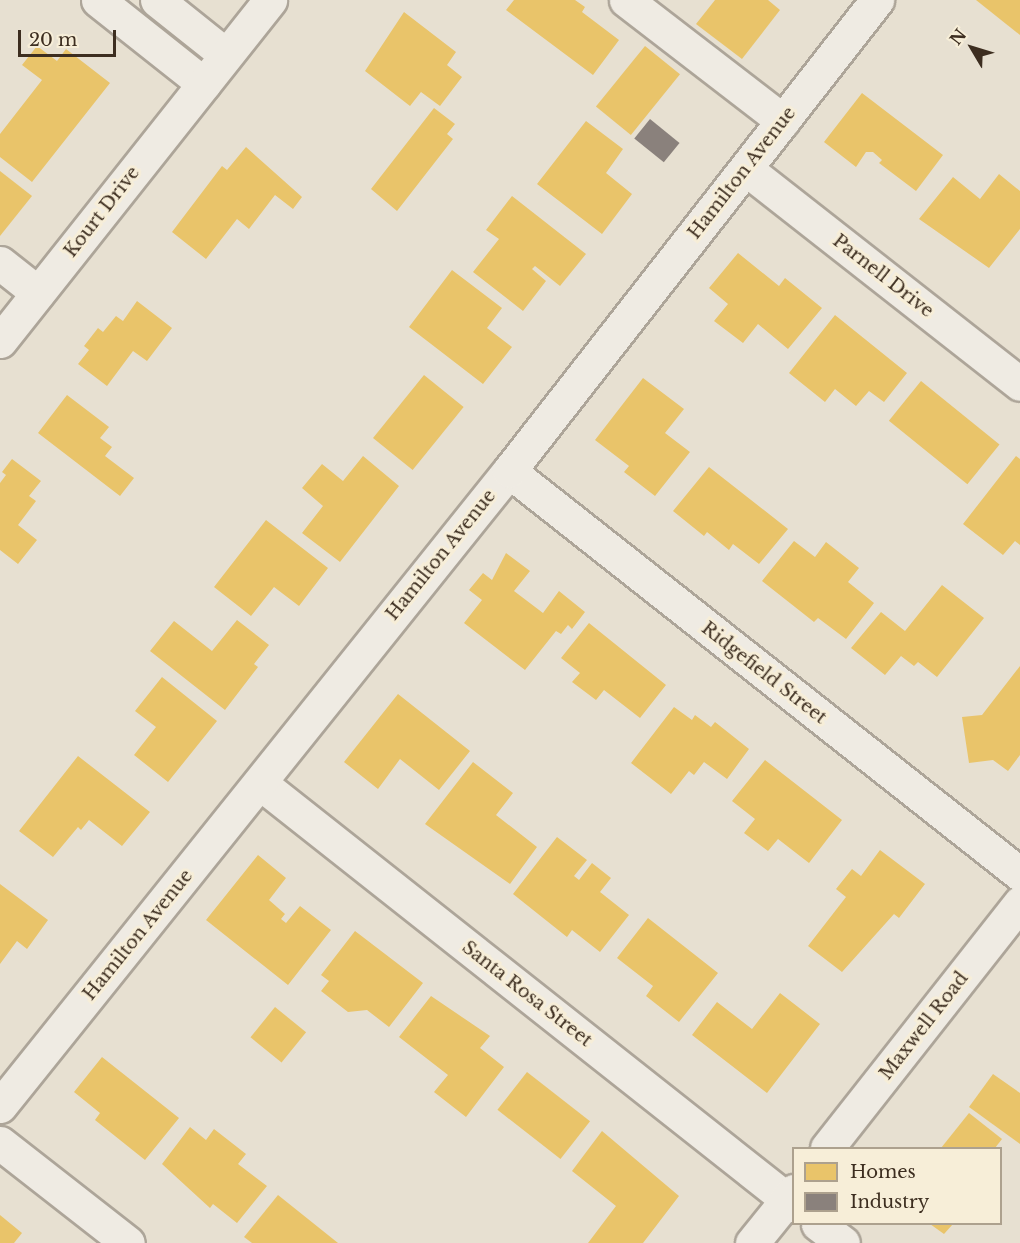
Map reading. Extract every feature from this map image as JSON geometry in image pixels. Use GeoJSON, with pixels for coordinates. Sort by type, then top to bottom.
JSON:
{"type":"FeatureCollection","features":[{"type":"Feature","properties":{"kind":"street"},"geometry":{"type":"LineString","coordinates":[[98,0],[204,84]]}},
{"type":"Feature","properties":{"kind":"street"},"geometry":{"type":"LineString","coordinates":[[157,0],[226,55]]}},
{"type":"Feature","properties":{"kind":"street","name":"Kourt Drive"},"geometry":{"type":"LineString","coordinates":[[0,341],[270,0]]}},
{"type":"Feature","properties":{"kind":"street"},"geometry":{"type":"LineString","coordinates":[[626,0],[783,121]]}},
{"type":"Feature","properties":{"kind":"street","name":"Hamilton Avenue"},"geometry":{"type":"LineString","coordinates":[[0,1106],[509,471],[877,0]]}},
{"type":"Feature","properties":{"kind":"street","name":"Parnell Drive"},"geometry":{"type":"LineString","coordinates":[[746,169],[1020,384]]}},
{"type":"Feature","properties":{"kind":"street"},"geometry":{"type":"LineString","coordinates":[[0,263],[38,293]]}},
{"type":"Feature","properties":{"kind":"street","name":"Ridgefield Street"},"geometry":{"type":"LineString","coordinates":[[509,471],[1020,874]]}},
{"type":"Feature","properties":{"kind":"street","name":"Santa Rosa Street"},"geometry":{"type":"LineString","coordinates":[[260,783],[791,1199]]}},
{"type":"Feature","properties":{"kind":"street","name":"Maxwell Road"},"geometry":{"type":"LineString","coordinates":[[829,1147],[1020,903]]}},
{"type":"Feature","properties":{"kind":"street"},"geometry":{"type":"LineString","coordinates":[[0,1143],[128,1243]]}},
{"type":"Feature","properties":{"kind":"street"},"geometry":{"type":"LineString","coordinates":[[752,1243],[791,1199]]}},
{"type":"Feature","properties":{"kind":"street"},"geometry":{"type":"LineString","coordinates":[[819,1225],[843,1243]]}},
{"type":"Feature","properties":{"kind":"building: Homes"},"geometry":{"type":"Polygon","coordinates":[[[514,0],[575,0],[585,7],[582,12],[619,40],[593,75],[506,10],[514,0]]]}},
{"type":"Feature","properties":{"kind":"building: Homes"},"geometry":{"type":"Polygon","coordinates":[[[715,0],[768,0],[780,10],[742,59],[696,24],[715,0]]]}},
{"type":"Feature","properties":{"kind":"building: Homes"},"geometry":{"type":"Polygon","coordinates":[[[976,0],[1020,0],[1020,35],[976,0]]]}},
{"type":"Feature","properties":{"kind":"building: Homes"},"geometry":{"type":"Polygon","coordinates":[[[404,12],[456,52],[447,65],[462,77],[440,106],[421,92],[410,106],[365,71],[404,12]]]}},
{"type":"Feature","properties":{"kind":"building: Homes"},"geometry":{"type":"Polygon","coordinates":[[[37,46],[57,61],[66,49],[110,83],[32,182],[0,157],[0,134],[42,80],[22,65],[37,46]]]}},
{"type":"Feature","properties":{"kind":"building: Homes"},"geometry":{"type":"Polygon","coordinates":[[[645,46],[680,74],[631,135],[596,107],[645,46]]]}},
{"type":"Feature","properties":{"kind":"building: Homes"},"geometry":{"type":"Polygon","coordinates":[[[862,93],[943,155],[916,191],[879,163],[882,160],[873,152],[866,152],[856,167],[824,142],[862,93]]]}},
{"type":"Feature","properties":{"kind":"building: Homes"},"geometry":{"type":"Polygon","coordinates":[[[434,108],[455,124],[447,134],[453,139],[397,211],[371,189],[434,108]]]}},
{"type":"Feature","properties":{"kind":"building: Homes"},"geometry":{"type":"Polygon","coordinates":[[[586,121],[623,149],[606,173],[632,194],[602,234],[537,184],[586,121]]]}},
{"type":"Feature","properties":{"kind":"building: Homes"},"geometry":{"type":"Polygon","coordinates":[[[246,147],[302,197],[293,209],[275,195],[249,229],[237,219],[206,259],[172,232],[222,166],[227,170],[246,147]]]}},
{"type":"Feature","properties":{"kind":"building: Homes"},"geometry":{"type":"Polygon","coordinates":[[[0,171],[32,196],[0,236],[0,171]]]}},
{"type":"Feature","properties":{"kind":"building: Homes"},"geometry":{"type":"Polygon","coordinates":[[[999,174],[1020,191],[1020,229],[989,268],[919,219],[953,177],[980,199],[999,174]]]}},
{"type":"Feature","properties":{"kind":"building: Homes"},"geometry":{"type":"Polygon","coordinates":[[[512,196],[586,254],[560,286],[535,266],[532,269],[546,281],[523,311],[473,272],[499,239],[486,230],[512,196]]]}},
{"type":"Feature","properties":{"kind":"building: Homes"},"geometry":{"type":"Polygon","coordinates":[[[738,253],[779,286],[785,278],[822,308],[788,349],[758,324],[743,343],[714,321],[728,304],[709,288],[738,253]]]}},
{"type":"Feature","properties":{"kind":"building: Homes"},"geometry":{"type":"Polygon","coordinates":[[[452,270],[502,308],[487,328],[512,347],[483,384],[409,327],[452,270]]]}},
{"type":"Feature","properties":{"kind":"building: Homes"},"geometry":{"type":"Polygon","coordinates":[[[137,301],[172,328],[147,361],[133,351],[107,386],[78,364],[89,350],[84,346],[98,328],[103,332],[116,316],[123,321],[137,301]]]}},
{"type":"Feature","properties":{"kind":"building: Homes"},"geometry":{"type":"Polygon","coordinates":[[[835,315],[907,373],[884,402],[869,391],[856,406],[835,389],[825,402],[789,373],[835,315]]]}},
{"type":"Feature","properties":{"kind":"building: Homes"},"geometry":{"type":"Polygon","coordinates":[[[424,375],[464,407],[413,470],[373,438],[424,375]]]}},
{"type":"Feature","properties":{"kind":"building: Homes"},"geometry":{"type":"Polygon","coordinates":[[[643,378],[684,409],[665,433],[690,452],[655,496],[624,472],[629,466],[595,440],[643,378]]]}},
{"type":"Feature","properties":{"kind":"building: Homes"},"geometry":{"type":"Polygon","coordinates":[[[921,381],[999,445],[967,484],[889,421],[921,381]]]}},
{"type":"Feature","properties":{"kind":"building: Homes"},"geometry":{"type":"Polygon","coordinates":[[[67,395],[109,427],[100,438],[112,447],[105,456],[134,478],[120,496],[38,433],[67,395]]]}},
{"type":"Feature","properties":{"kind":"building: Homes"},"geometry":{"type":"Polygon","coordinates":[[[363,456],[399,486],[340,562],[302,533],[323,506],[302,488],[322,464],[343,481],[363,456]]]}},
{"type":"Feature","properties":{"kind":"building: Homes"},"geometry":{"type":"Polygon","coordinates":[[[1016,456],[1020,459],[1020,545],[1015,541],[1003,555],[963,524],[1016,456]]]}},
{"type":"Feature","properties":{"kind":"building: Homes"},"geometry":{"type":"Polygon","coordinates":[[[12,459],[41,481],[29,496],[36,501],[18,525],[37,540],[18,564],[0,550],[0,483],[6,475],[2,472],[12,459]]]}},
{"type":"Feature","properties":{"kind":"building: Homes"},"geometry":{"type":"Polygon","coordinates":[[[709,467],[788,529],[759,564],[733,544],[729,550],[707,532],[704,536],[673,511],[709,467]]]}},
{"type":"Feature","properties":{"kind":"building: Homes"},"geometry":{"type":"Polygon","coordinates":[[[266,520],[328,568],[299,606],[274,587],[251,616],[214,587],[266,520]]]}},
{"type":"Feature","properties":{"kind":"building: Homes"},"geometry":{"type":"Polygon","coordinates":[[[794,541],[815,557],[826,542],[859,568],[848,582],[874,603],[846,639],[818,618],[814,622],[762,581],[794,541]]]}},
{"type":"Feature","properties":{"kind":"building: Homes"},"geometry":{"type":"Polygon","coordinates":[[[506,553],[530,571],[514,591],[543,613],[559,591],[585,612],[572,629],[568,625],[561,634],[556,631],[525,670],[464,623],[482,600],[469,590],[483,573],[492,580],[506,553]]]}},
{"type":"Feature","properties":{"kind":"building: Homes"},"geometry":{"type":"Polygon","coordinates":[[[942,585],[984,618],[937,677],[918,662],[914,666],[901,656],[885,675],[851,648],[881,612],[905,631],[942,585]]]}},
{"type":"Feature","properties":{"kind":"building: Homes"},"geometry":{"type":"Polygon","coordinates":[[[237,620],[269,645],[254,664],[258,667],[225,710],[150,651],[174,621],[212,651],[237,620]]]}},
{"type":"Feature","properties":{"kind":"building: Homes"},"geometry":{"type":"Polygon","coordinates":[[[589,623],[666,685],[640,718],[604,690],[596,700],[572,682],[580,673],[561,658],[589,623]]]}},
{"type":"Feature","properties":{"kind":"building: Homes"},"geometry":{"type":"Polygon","coordinates":[[[1020,666],[1020,755],[1008,771],[993,760],[969,763],[962,717],[982,715],[1020,666]]]}},
{"type":"Feature","properties":{"kind":"building: Homes"},"geometry":{"type":"Polygon","coordinates":[[[162,677],[217,721],[168,782],[134,755],[156,727],[135,711],[162,677]]]}},
{"type":"Feature","properties":{"kind":"building: Homes"},"geometry":{"type":"Polygon","coordinates":[[[398,694],[470,751],[439,790],[400,759],[378,789],[344,762],[398,694]]]}},
{"type":"Feature","properties":{"kind":"building: Homes"},"geometry":{"type":"Polygon","coordinates":[[[674,707],[692,720],[695,715],[711,727],[715,722],[749,749],[727,779],[704,762],[694,775],[689,771],[671,794],[631,763],[674,707]]]}},
{"type":"Feature","properties":{"kind":"building: Homes"},"geometry":{"type":"Polygon","coordinates":[[[78,756],[150,812],[122,846],[89,820],[81,830],[78,827],[53,857],[19,831],[78,756]]]}},
{"type":"Feature","properties":{"kind":"building: Homes"},"geometry":{"type":"Polygon","coordinates":[[[765,760],[842,820],[809,863],[778,839],[768,851],[744,833],[755,819],[732,801],[765,760]]]}},
{"type":"Feature","properties":{"kind":"building: Homes"},"geometry":{"type":"Polygon","coordinates":[[[473,762],[513,793],[496,815],[537,847],[510,884],[425,824],[473,762]]]}},
{"type":"Feature","properties":{"kind":"building: Homes"},"geometry":{"type":"Polygon","coordinates":[[[557,837],[587,860],[574,876],[579,880],[592,863],[611,878],[600,892],[629,915],[600,952],[572,930],[567,937],[513,894],[557,837]]]}},
{"type":"Feature","properties":{"kind":"building: Homes"},"geometry":{"type":"Polygon","coordinates":[[[880,850],[925,884],[899,918],[894,914],[842,972],[808,946],[846,897],[836,889],[852,869],[861,876],[880,850]]]}},
{"type":"Feature","properties":{"kind":"building: Homes"},"geometry":{"type":"Polygon","coordinates":[[[258,855],[286,878],[269,900],[285,914],[281,919],[286,923],[300,906],[331,930],[288,985],[206,920],[258,855]]]}},
{"type":"Feature","properties":{"kind":"building: Homes"},"geometry":{"type":"Polygon","coordinates":[[[0,884],[48,920],[27,949],[17,941],[0,964],[0,884]]]}},
{"type":"Feature","properties":{"kind":"building: Homes"},"geometry":{"type":"Polygon","coordinates":[[[648,918],[718,973],[679,1022],[646,996],[653,986],[617,958],[648,918]]]}},
{"type":"Feature","properties":{"kind":"building: Homes"},"geometry":{"type":"Polygon","coordinates":[[[355,931],[423,983],[389,1027],[367,1010],[348,1012],[321,991],[329,981],[321,975],[355,931]]]}},
{"type":"Feature","properties":{"kind":"building: Homes"},"geometry":{"type":"Polygon","coordinates":[[[780,993],[820,1024],[767,1093],[692,1035],[717,1002],[752,1029],[780,993]]]}},
{"type":"Feature","properties":{"kind":"building: Homes"},"geometry":{"type":"Polygon","coordinates":[[[431,996],[490,1036],[480,1048],[504,1067],[466,1117],[434,1092],[448,1075],[399,1037],[431,996]]]}},
{"type":"Feature","properties":{"kind":"building: Homes"},"geometry":{"type":"Polygon","coordinates":[[[275,1007],[306,1032],[282,1062],[250,1037],[275,1007]]]}},
{"type":"Feature","properties":{"kind":"building: Homes"},"geometry":{"type":"Polygon","coordinates":[[[102,1057],[179,1118],[145,1160],[95,1120],[100,1113],[74,1092],[102,1057]]]}},
{"type":"Feature","properties":{"kind":"building: Homes"},"geometry":{"type":"Polygon","coordinates":[[[527,1072],[590,1121],[560,1159],[497,1110],[527,1072]]]}},
{"type":"Feature","properties":{"kind":"building: Homes"},"geometry":{"type":"Polygon","coordinates":[[[993,1074],[1020,1093],[1020,1144],[969,1107],[993,1074]]]}},
{"type":"Feature","properties":{"kind":"building: Homes"},"geometry":{"type":"Polygon","coordinates":[[[969,1113],[1002,1139],[996,1147],[942,1147],[969,1113]]]}},
{"type":"Feature","properties":{"kind":"building: Homes"},"geometry":{"type":"Polygon","coordinates":[[[190,1127],[206,1140],[214,1129],[246,1154],[238,1164],[267,1186],[237,1223],[213,1204],[210,1208],[162,1164],[190,1127]]]}},
{"type":"Feature","properties":{"kind":"building: Homes"},"geometry":{"type":"Polygon","coordinates":[[[602,1131],[679,1196],[643,1243],[588,1243],[616,1206],[572,1171],[602,1131]]]}},
{"type":"Feature","properties":{"kind":"building: Homes"},"geometry":{"type":"Polygon","coordinates":[[[278,1195],[338,1243],[252,1243],[244,1237],[278,1195]]]}},
{"type":"Feature","properties":{"kind":"building: Homes"},"geometry":{"type":"Polygon","coordinates":[[[0,1215],[22,1233],[14,1243],[0,1243],[0,1215]]]}},
{"type":"Feature","properties":{"kind":"building: Homes"},"geometry":{"type":"Polygon","coordinates":[[[931,1225],[952,1225],[944,1234],[931,1225]]]}},
{"type":"Feature","properties":{"kind":"building: Industry"},"geometry":{"type":"Polygon","coordinates":[[[650,119],[680,143],[664,162],[634,138],[650,119]]]}}]}
